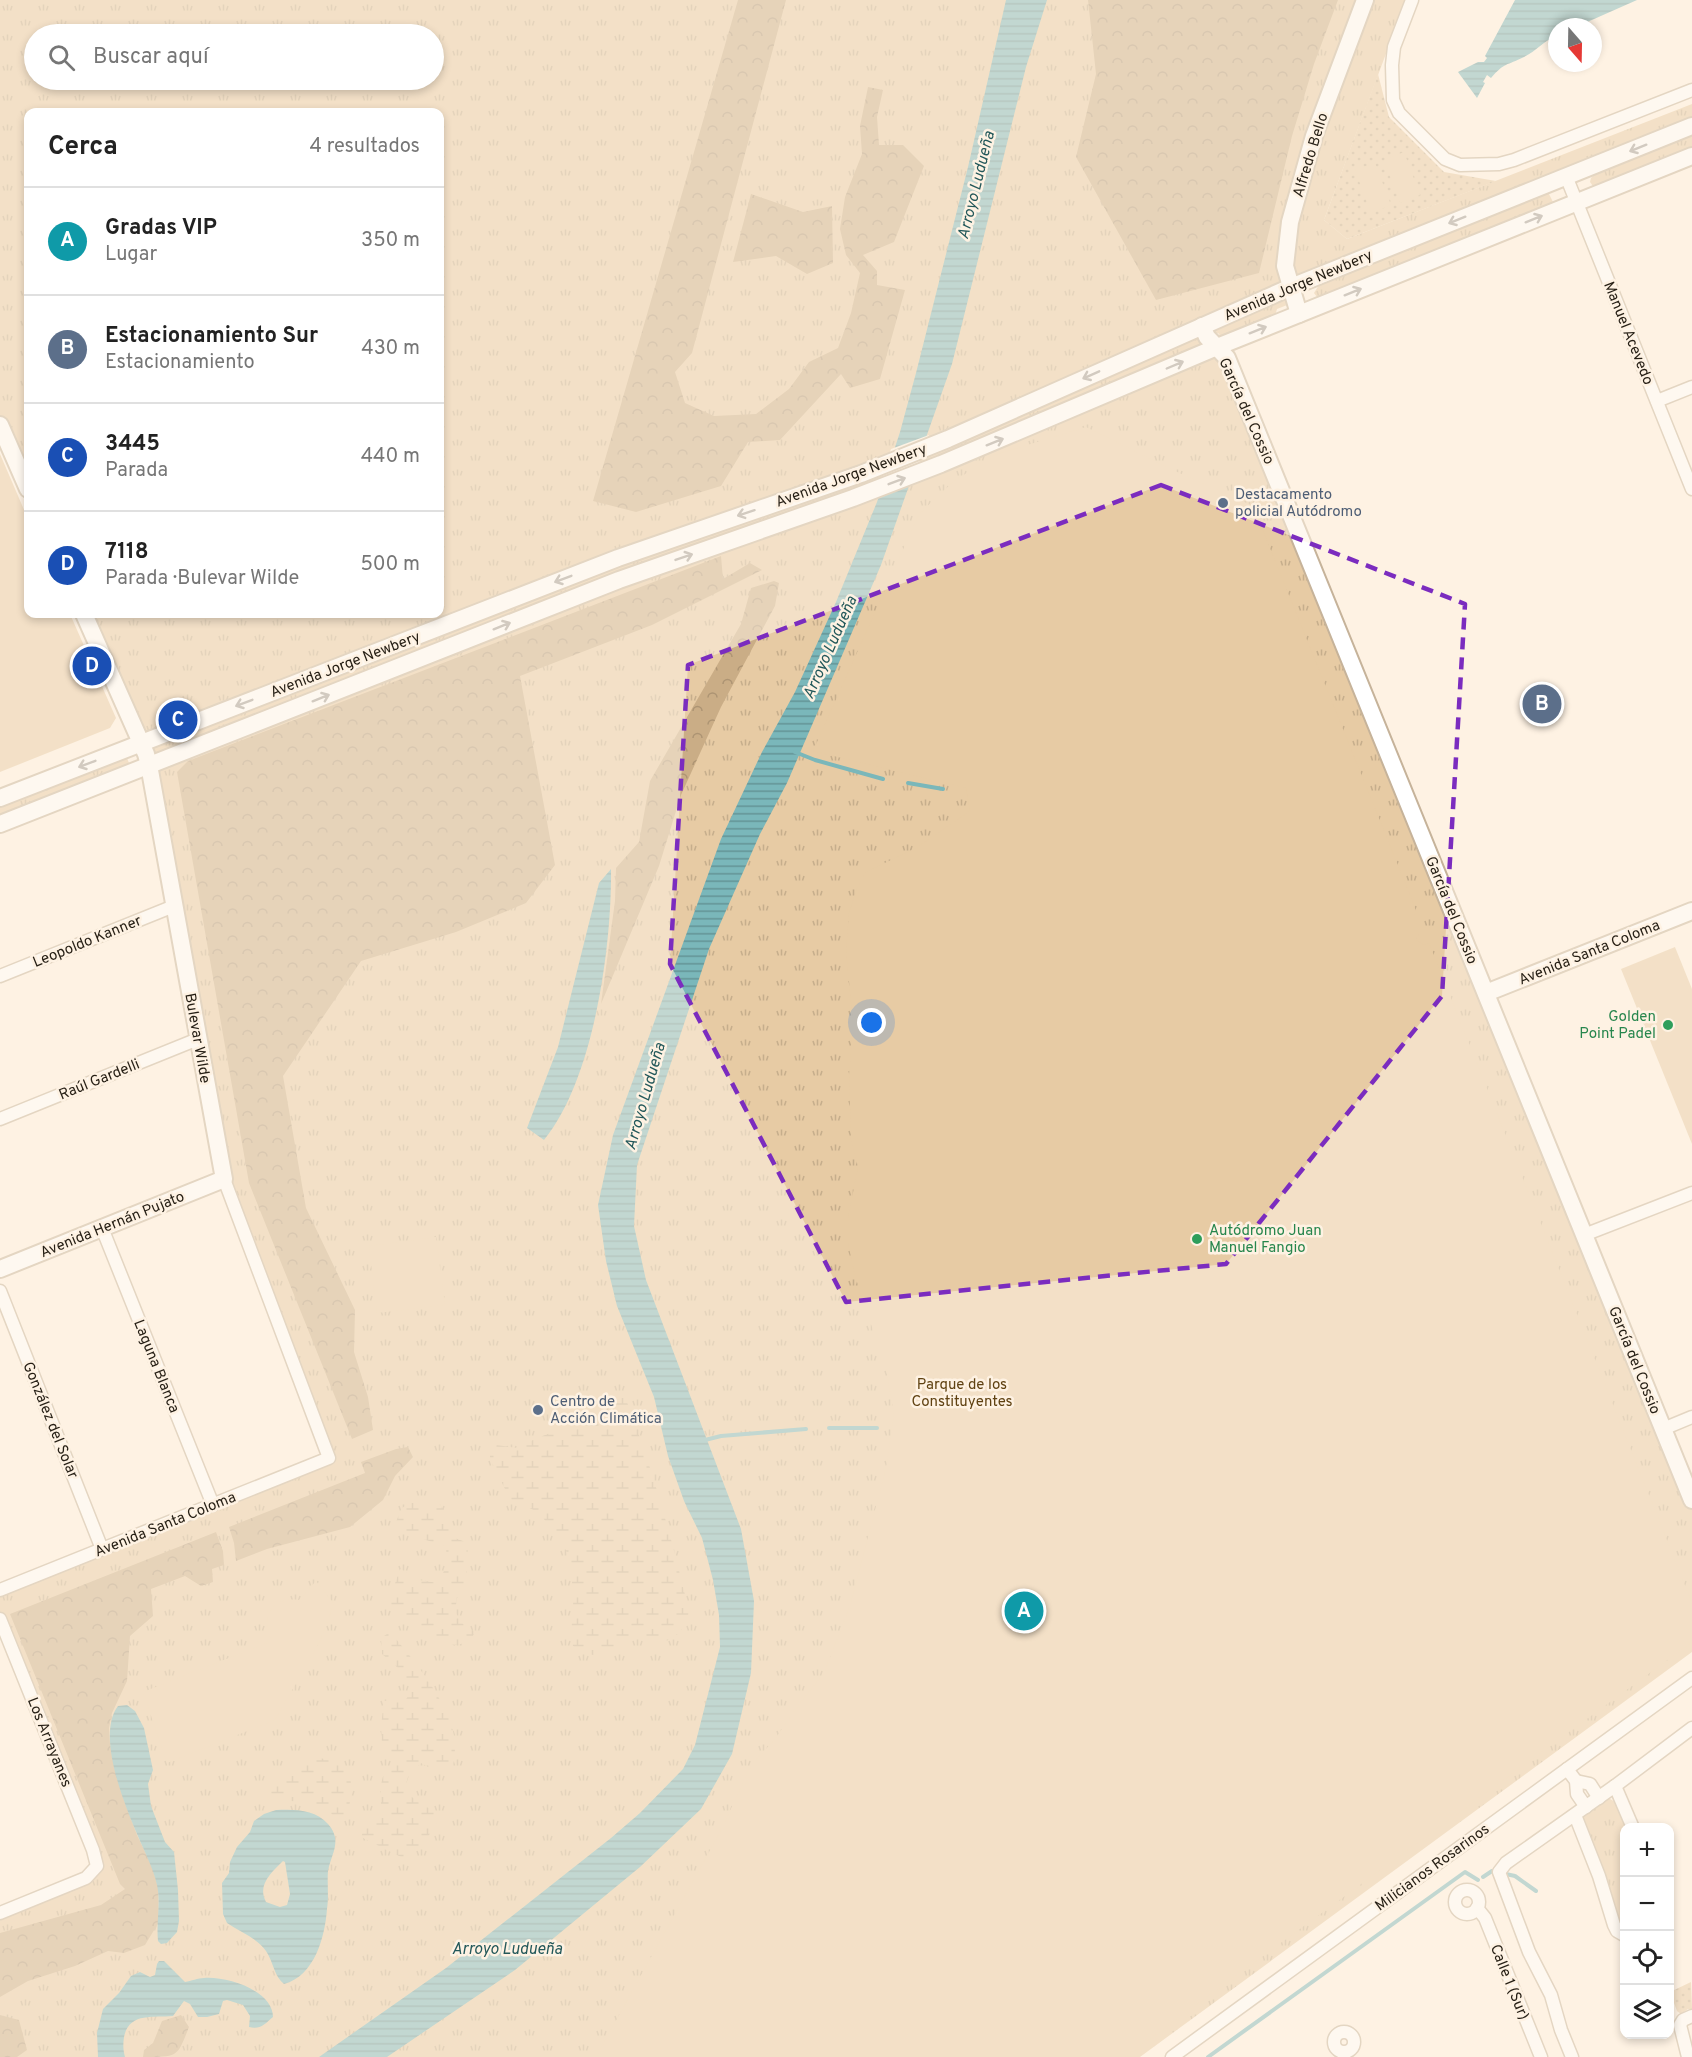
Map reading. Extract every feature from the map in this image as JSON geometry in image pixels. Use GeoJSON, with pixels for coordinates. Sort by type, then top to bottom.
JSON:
{"type":"FeatureCollection","features":[{"type":"Feature","properties":{"kind":"main road","name":"Alfredo Bello"},"geometry":{"type":"LineString","coordinates":[[1299,314],[1286,266],[1290,222],[1314,136],[1365,0]]}},
{"type":"Feature","properties":{"kind":"main road","name":"Avenida Jorge Newbery"},"geometry":{"type":"LineString","coordinates":[[0,798],[618,558],[861,474],[948,439],[1291,286],[1692,126]]}},
{"type":"Feature","properties":{"kind":"main road","name":"Avenida Jorge Newbery"},"geometry":{"type":"LineString","coordinates":[[0,824],[619,579],[853,498],[941,464],[1217,347],[1692,156]]}},
{"type":"Feature","properties":{"kind":"main road","name":"García del Cossio"},"geometry":{"type":"LineString","coordinates":[[1202,326],[1207,337],[1227,358],[1692,1500]]}},
{"type":"Feature","properties":{"kind":"main road"},"geometry":{"type":"LineString","coordinates":[[0,425],[24,480]]}},
{"type":"Feature","properties":{"kind":"main road","name":"Bulevar Wilde"},"geometry":{"type":"LineString","coordinates":[[86,618],[149,765],[224,1179]]}},
{"type":"Feature","properties":{"kind":"main road","name":"Avenida Santa Coloma"},"geometry":{"type":"LineString","coordinates":[[1486,993],[1692,911]]}},
{"type":"Feature","properties":{"kind":"main road","name":"Avenida Hernán Pujato"},"geometry":{"type":"LineString","coordinates":[[0,1269],[224,1179]]}},
{"type":"Feature","properties":{"kind":"street"},"geometry":{"type":"LineString","coordinates":[[1412,0],[1394,47],[1393,100],[1400,113],[1445,159],[1460,165],[1499,164],[1514,160],[1692,90]]}},
{"type":"Feature","properties":{"kind":"street","name":"Manuel Acevedo"},"geometry":{"type":"LineString","coordinates":[[1566,176],[1692,489]]}},
{"type":"Feature","properties":{"kind":"street"},"geometry":{"type":"LineString","coordinates":[[1657,401],[1692,387]]}},
{"type":"Feature","properties":{"kind":"street","name":"Leopoldo Kanner"},"geometry":{"type":"LineString","coordinates":[[0,976],[174,906]]}},
{"type":"Feature","properties":{"kind":"street","name":"Raúl Gardelli"},"geometry":{"type":"LineString","coordinates":[[0,1119],[198,1040]]}},
{"type":"Feature","properties":{"kind":"street","name":"Bulevar Wilde"},"geometry":{"type":"LineString","coordinates":[[224,1179],[329,1458]]}},
{"type":"Feature","properties":{"kind":"street"},"geometry":{"type":"LineString","coordinates":[[1584,1235],[1692,1193]]}},
{"type":"Feature","properties":{"kind":"street","name":"Laguna Blanca"},"geometry":{"type":"LineString","coordinates":[[102,1228],[213,1505]]}},
{"type":"Feature","properties":{"kind":"street","name":"González del Solar"},"geometry":{"type":"LineString","coordinates":[[0,1291],[102,1549]]}},
{"type":"Feature","properties":{"kind":"street"},"geometry":{"type":"LineString","coordinates":[[1663,1429],[1692,1417]]}},
{"type":"Feature","properties":{"kind":"street","name":"Avenida Santa Coloma"},"geometry":{"type":"LineString","coordinates":[[0,1590],[329,1458]]}},
{"type":"Feature","properties":{"kind":"street","name":"Los Arrayanes"},"geometry":{"type":"LineString","coordinates":[[0,1619],[93,1850],[97,1866],[86,1878],[0,1913]]}},
{"type":"Feature","properties":{"kind":"street","name":"Milicianos Rosarinos"},"geometry":{"type":"LineString","coordinates":[[1172,2057],[1692,1678]]}},
{"type":"Feature","properties":{"kind":"street"},"geometry":{"type":"LineString","coordinates":[[1572,2057],[1551,1995],[1529,1952],[1499,1872],[1506,1863],[1599,1798],[1692,1728]]}},
{"type":"Feature","properties":{"kind":"street"},"geometry":{"type":"LineString","coordinates":[[1567,1769],[1576,1781],[1577,1794],[1586,1807]]}},
{"type":"Feature","properties":{"kind":"street"},"geometry":{"type":"LineString","coordinates":[[1576,1781],[1590,1784],[1599,1798]]}},
{"type":"Feature","properties":{"kind":"street"},"geometry":{"type":"LineString","coordinates":[[1615,1786],[1631,1823]]}},
{"type":"Feature","properties":{"kind":"street"},"geometry":{"type":"LineString","coordinates":[[1575,1815],[1599,1876],[1614,1925],[1620,1933]]}},
{"type":"Feature","properties":{"kind":"street","name":"Calle 1 (Sur)"},"geometry":{"type":"LineString","coordinates":[[1477,1908],[1485,1918],[1541,2057]]}},
{"type":"Feature","properties":{"kind":"street"},"geometry":{"type":"LineString","coordinates":[[1688,2057],[1680,2025],[1683,2020],[1692,2016]]}},
{"type":"Feature","properties":{"kind":"highlighted area"},"geometry":{"type":"Polygon","coordinates":[[[1161,485],[1465,604],[1442,996],[1226,1264],[846,1302],[670,964],[688,665],[1161,485]]]}},
{"type":"Feature","properties":{"kind":"green space","name":"Parque de los Constituyentes"},"geometry":{"type":"Polygon","coordinates":[[[0,0],[1406,0],[1324,220],[1347,239],[1692,104],[1692,126],[1291,286],[1295,302],[1277,309],[1275,316],[1222,338],[1218,333],[1208,337],[1227,358],[1692,1500],[1692,1652],[1140,2057],[0,2057],[0,1913],[97,1866],[0,1619],[0,1590],[329,1458],[224,1179],[149,765],[86,618],[444,618],[444,108],[24,108],[24,480],[0,425],[0,0]]]}},
{"type":"Feature","properties":{"kind":"green space"},"geometry":{"type":"Polygon","coordinates":[[[738,0],[786,0],[692,353],[675,372],[685,403],[714,416],[756,414],[789,389],[809,362],[838,348],[851,313],[860,273],[846,255],[840,229],[845,197],[862,154],[860,126],[868,87],[883,90],[877,117],[879,145],[903,145],[924,166],[894,242],[863,255],[877,271],[877,285],[905,290],[880,379],[850,388],[841,374],[780,440],[748,442],[721,486],[636,512],[593,501],[738,0]]]}},
{"type":"Feature","properties":{"kind":"green space"},"geometry":{"type":"Polygon","coordinates":[[[1088,0],[1338,0],[1314,64],[1292,136],[1259,273],[1156,300],[1076,157],[1096,74],[1088,0]]]}},
{"type":"Feature","properties":{"kind":"green space"},"geometry":{"type":"Polygon","coordinates":[[[1378,74],[1389,117],[1444,172],[1496,181],[1347,239],[1324,220],[1378,74]]]}},
{"type":"Feature","properties":{"kind":"green space"},"geometry":{"type":"Polygon","coordinates":[[[1692,136],[1692,149],[1597,186],[1593,186],[1590,182],[1594,175],[1692,136]]]}},
{"type":"Feature","properties":{"kind":"green space"},"geometry":{"type":"Polygon","coordinates":[[[1404,152],[1420,195],[1400,203],[1384,160],[1404,152]]]}},
{"type":"Feature","properties":{"kind":"green space"},"geometry":{"type":"Polygon","coordinates":[[[1375,163],[1391,205],[1371,213],[1355,170],[1375,163]]]}},
{"type":"Feature","properties":{"kind":"green space"},"geometry":{"type":"Polygon","coordinates":[[[751,194],[803,212],[832,206],[833,263],[807,274],[776,256],[733,262],[751,194]]]}},
{"type":"Feature","properties":{"kind":"green space"},"geometry":{"type":"Polygon","coordinates":[[[1544,194],[1549,194],[1553,202],[1550,205],[1324,296],[1317,297],[1314,293],[1319,285],[1544,194]]]}},
{"type":"Feature","properties":{"kind":"green space","name":"Autódromo Juan Manuel Fangio"},"geometry":{"type":"Polygon","coordinates":[[[1086,427],[1253,506],[1414,905],[1417,914],[1413,915],[1419,933],[1416,940],[1424,945],[1429,943],[1692,1603],[1692,1642],[1125,2057],[596,2057],[719,1834],[752,1764],[775,1739],[824,1673],[850,1606],[886,1468],[894,1414],[886,1369],[855,1276],[848,1243],[848,1218],[858,1167],[851,1139],[849,1075],[853,1023],[846,950],[849,913],[857,888],[866,872],[916,848],[970,811],[966,788],[813,751],[919,514],[954,481],[995,455],[1086,427]]]}},
{"type":"Feature","properties":{"kind":"green space"},"geometry":{"type":"Polygon","coordinates":[[[0,454],[24,510],[24,618],[72,618],[116,718],[110,728],[0,772],[0,454]]]}},
{"type":"Feature","properties":{"kind":"green space"},"geometry":{"type":"Polygon","coordinates":[[[721,556],[723,579],[750,563],[762,570],[652,625],[520,676],[555,865],[526,903],[456,932],[361,961],[283,1076],[306,1208],[355,1310],[354,1352],[368,1397],[373,1430],[352,1439],[249,1183],[177,772],[188,761],[721,556]]]}},
{"type":"Feature","properties":{"kind":"green space"},"geometry":{"type":"Polygon","coordinates":[[[774,581],[779,583],[775,606],[721,707],[681,795],[659,866],[601,1004],[615,901],[616,868],[639,842],[650,781],[741,624],[751,588],[774,581]]]}},
{"type":"Feature","properties":{"kind":"green space"},"geometry":{"type":"Polygon","coordinates":[[[123,757],[127,758],[129,763],[127,766],[0,815],[0,804],[123,757]]]}},
{"type":"Feature","properties":{"kind":"green space","name":"Golden Point Padel"},"geometry":{"type":"Polygon","coordinates":[[[1675,947],[1692,989],[1692,1144],[1621,969],[1675,947]]]}},
{"type":"Feature","properties":{"kind":"green space"},"geometry":{"type":"Polygon","coordinates":[[[436,1237],[445,1305],[377,1313],[369,1246],[436,1237]]]}},
{"type":"Feature","properties":{"kind":"green space"},"geometry":{"type":"Polygon","coordinates":[[[611,1397],[625,1397],[635,1423],[661,1503],[689,1612],[681,1630],[668,1640],[660,1642],[641,1638],[632,1639],[601,1654],[592,1655],[583,1653],[573,1646],[572,1584],[562,1535],[550,1528],[540,1513],[510,1499],[490,1459],[490,1448],[497,1445],[517,1448],[580,1422],[611,1397]]]}},
{"type":"Feature","properties":{"kind":"green space"},"geometry":{"type":"Polygon","coordinates":[[[408,1447],[413,1457],[395,1476],[383,1500],[350,1527],[267,1549],[236,1561],[229,1527],[365,1473],[361,1462],[408,1447]]]}},
{"type":"Feature","properties":{"kind":"green space"},"geometry":{"type":"Polygon","coordinates":[[[414,1501],[438,1502],[451,1520],[455,1538],[468,1543],[466,1590],[457,1598],[455,1612],[463,1624],[475,1632],[470,1641],[459,1645],[429,1635],[385,1604],[391,1595],[400,1569],[419,1580],[438,1583],[447,1565],[446,1546],[409,1535],[395,1524],[402,1508],[414,1501]]]}},
{"type":"Feature","properties":{"kind":"green space"},"geometry":{"type":"Polygon","coordinates":[[[216,1532],[223,1551],[224,1565],[212,1569],[213,1582],[201,1586],[185,1576],[151,1589],[153,1616],[130,1636],[127,1681],[112,1713],[109,1728],[110,1744],[124,1800],[152,1866],[158,1887],[159,1922],[145,1945],[124,1953],[108,1951],[75,1966],[28,1981],[0,1997],[0,1933],[101,1905],[125,1889],[120,1884],[10,1614],[216,1532]]]}},
{"type":"Feature","properties":{"kind":"green space"},"geometry":{"type":"Polygon","coordinates":[[[316,1581],[334,1604],[320,1641],[275,1720],[167,1763],[143,1692],[272,1641],[267,1624],[270,1610],[281,1601],[299,1600],[316,1581]]]}},
{"type":"Feature","properties":{"kind":"green space"},"geometry":{"type":"Polygon","coordinates":[[[390,1632],[421,1670],[441,1701],[453,1733],[455,1747],[453,1766],[439,1773],[421,1763],[408,1777],[404,1791],[421,1804],[442,1814],[426,1840],[405,1859],[361,1837],[367,1821],[381,1808],[382,1779],[388,1768],[401,1756],[392,1754],[382,1743],[381,1726],[384,1701],[407,1698],[411,1684],[382,1654],[381,1638],[390,1632]]]}},
{"type":"Feature","properties":{"kind":"green space"},"geometry":{"type":"Polygon","coordinates":[[[314,1757],[339,1763],[345,1768],[351,1781],[350,1803],[340,1821],[315,1805],[270,1798],[268,1787],[314,1757]]]}},
{"type":"Feature","properties":{"kind":"green space"},"geometry":{"type":"Polygon","coordinates":[[[1603,1798],[1608,1798],[1613,1800],[1622,1812],[1626,1823],[1620,1823],[1620,1924],[1616,1919],[1607,1878],[1597,1860],[1583,1818],[1584,1813],[1603,1798]]]}},
{"type":"Feature","properties":{"kind":"green space"},"geometry":{"type":"Polygon","coordinates":[[[1691,1982],[1692,2009],[1681,2014],[1677,2011],[1674,2003],[1674,1990],[1691,1982]]]}},
{"type":"Feature","properties":{"kind":"green space"},"geometry":{"type":"Polygon","coordinates":[[[0,2015],[19,2020],[27,2050],[17,2057],[0,2057],[0,2015]]]}},
{"type":"Feature","properties":{"kind":"green space"},"geometry":{"type":"Polygon","coordinates":[[[181,2015],[189,2027],[179,2050],[164,2057],[143,2057],[144,2050],[153,2043],[162,2021],[181,2015]]]}},
{"type":"Feature","properties":{"kind":"water","name":"Arroyo Ludueña"},"geometry":{"type":"Polygon","coordinates":[[[1006,0],[1047,0],[1026,67],[952,364],[881,565],[787,783],[760,834],[709,949],[637,1165],[634,1226],[646,1280],[741,1529],[754,1601],[751,1673],[732,1754],[701,1809],[640,1867],[515,1970],[387,2057],[319,2057],[446,1968],[611,1838],[640,1813],[683,1769],[695,1745],[720,1647],[719,1615],[713,1580],[702,1538],[684,1501],[668,1456],[654,1397],[617,1306],[606,1261],[598,1205],[613,1135],[721,839],[762,752],[795,692],[836,602],[877,502],[916,373],[968,167],[1006,0]]]}},
{"type":"Feature","properties":{"kind":"water"},"geometry":{"type":"Polygon","coordinates":[[[1515,0],[1637,0],[1596,18],[1548,18],[1548,40],[1528,55],[1503,67],[1491,78],[1487,75],[1477,98],[1458,72],[1478,62],[1484,62],[1487,58],[1485,56],[1515,0]]]}},
{"type":"Feature","properties":{"kind":"water"},"geometry":{"type":"Polygon","coordinates":[[[611,869],[608,935],[597,1011],[576,1083],[561,1114],[544,1140],[527,1128],[558,1047],[599,883],[611,869]]]}},
{"type":"Feature","properties":{"kind":"water"},"geometry":{"type":"Polygon","coordinates":[[[127,1705],[135,1711],[144,1728],[153,1770],[148,1784],[151,1806],[165,1842],[174,1852],[179,1921],[177,1932],[167,1943],[161,1944],[158,1941],[157,1885],[119,1788],[111,1751],[112,1719],[118,1706],[127,1705]]]}},
{"type":"Feature","properties":{"kind":"water"},"geometry":{"type":"Polygon","coordinates":[[[276,1810],[311,1813],[323,1819],[335,1836],[335,1848],[328,1871],[326,1920],[321,1942],[311,1964],[304,1973],[284,1984],[262,1946],[227,1923],[223,1914],[222,1883],[229,1873],[230,1862],[237,1847],[250,1832],[254,1821],[276,1810]],[[283,1861],[270,1875],[263,1890],[266,1902],[280,1907],[287,1905],[290,1894],[283,1861]]]}},
{"type":"Feature","properties":{"kind":"water"},"geometry":{"type":"Polygon","coordinates":[[[159,1961],[164,1961],[185,1982],[213,1978],[236,1982],[247,1987],[265,1999],[271,2007],[273,2017],[262,2026],[253,2028],[249,2027],[250,2016],[243,2005],[223,2001],[219,2014],[198,2017],[190,2004],[184,2001],[173,2016],[143,2018],[131,2023],[124,2037],[125,2057],[98,2057],[97,2033],[103,2009],[119,1993],[131,1976],[140,1972],[150,1977],[155,1975],[159,1961]]]}},
{"type":"Feature","properties":{"kind":"pier"},"geometry":{"type":"Polygon","coordinates":[[[929,435],[911,485],[874,499],[891,449],[929,435]]]}},
{"type":"Feature","properties":{"kind":"waterway"},"geometry":{"type":"LineString","coordinates":[[795,752],[883,779]]}},
{"type":"Feature","properties":{"kind":"waterway"},"geometry":{"type":"LineString","coordinates":[[908,783],[943,789]]}},
{"type":"Feature","properties":{"kind":"waterway"},"geometry":{"type":"LineString","coordinates":[[829,1428],[877,1428]]}},
{"type":"Feature","properties":{"kind":"waterway"},"geometry":{"type":"LineString","coordinates":[[705,1440],[721,1436],[806,1429]]}},
{"type":"Feature","properties":{"kind":"waterway"},"geometry":{"type":"LineString","coordinates":[[1483,1877],[1492,1871],[1515,1876],[1536,1891]]}},
{"type":"Feature","properties":{"kind":"waterway"},"geometry":{"type":"LineString","coordinates":[[1208,2057],[1465,1872],[1478,1880]]}},
{"type":"Feature","properties":{"kind":"place","name":"Destacamento policial Autódromo"},"geometry":{"type":"Point","coordinates":[1223,503]}},
{"type":"Feature","properties":{"kind":"place","name":"7118"},"geometry":{"type":"Point","coordinates":[92,666]}},
{"type":"Feature","properties":{"kind":"place","name":"Estacionamiento Sur"},"geometry":{"type":"Point","coordinates":[1542,704]}},
{"type":"Feature","properties":{"kind":"place","name":"3445"},"geometry":{"type":"Point","coordinates":[178,720]}},
{"type":"Feature","properties":{"kind":"place","name":"Golden Point Padel"},"geometry":{"type":"Point","coordinates":[1668,1025]}},
{"type":"Feature","properties":{"kind":"place","name":"Autódromo Juan Manuel Fangio"},"geometry":{"type":"Point","coordinates":[1197,1239]}},
{"type":"Feature","properties":{"kind":"place","name":"Centro de Acción Climática"},"geometry":{"type":"Point","coordinates":[538,1410]}},
{"type":"Feature","properties":{"kind":"place","name":"Gradas VIP"},"geometry":{"type":"Point","coordinates":[1024,1611]}}]}
